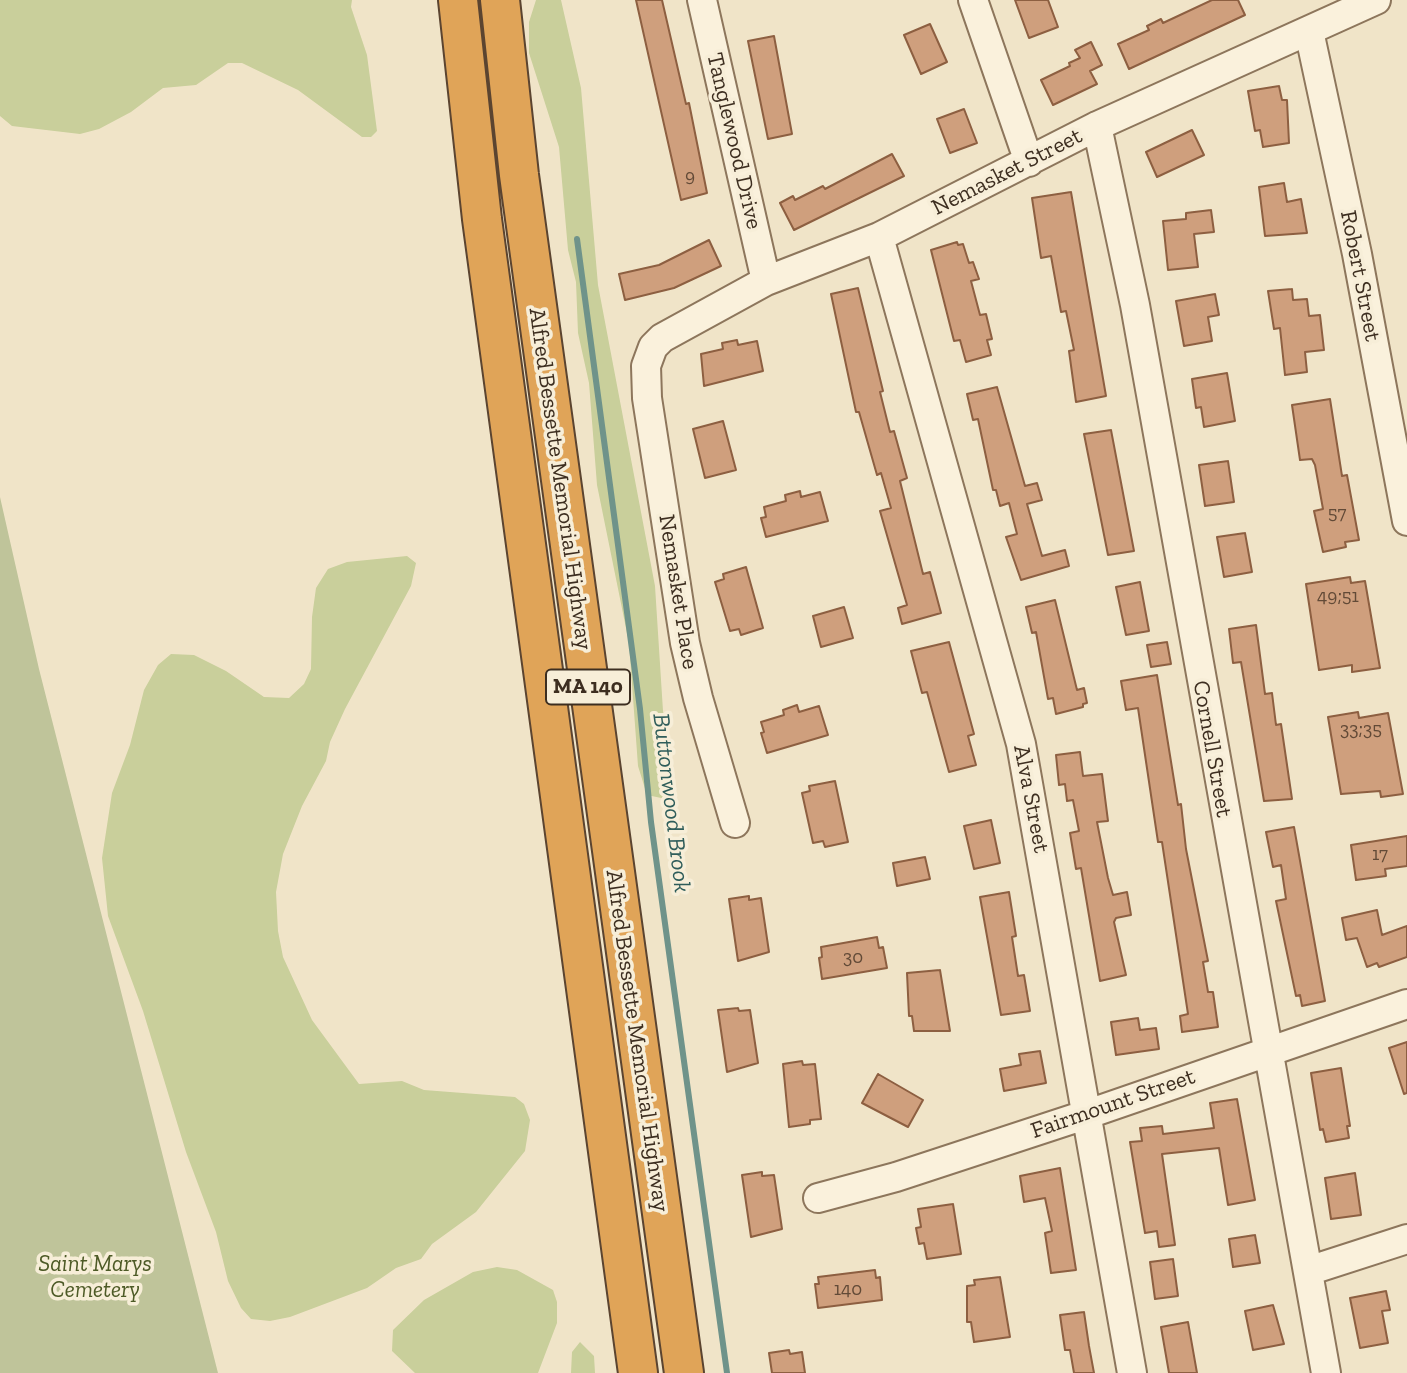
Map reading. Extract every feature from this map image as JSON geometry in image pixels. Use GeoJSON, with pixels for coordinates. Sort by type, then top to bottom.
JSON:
{"type":"FeatureCollection","features":[{"type":"Feature","properties":{"kind":"highway","name":"Alfred Bessette Memorial Highway"},"geometry":{"type":"LineString","coordinates":[[458,0],[480,205],[638,1373]]}},
{"type":"Feature","properties":{"kind":"highway","name":"Alfred Bessette Memorial Highway"},"geometry":{"type":"LineString","coordinates":[[500,0],[513,127],[555,447],[684,1373]]}},
{"type":"Feature","properties":{"kind":"street","name":"Tanglewood Drive"},"geometry":{"type":"LineString","coordinates":[[702,0],[766,281]]}},
{"type":"Feature","properties":{"kind":"street"},"geometry":{"type":"LineString","coordinates":[[973,0],[1029,162]]}},
{"type":"Feature","properties":{"kind":"street","name":"Nemasket Street"},"geometry":{"type":"LineString","coordinates":[[648,356],[662,338],[766,281],[879,237],[1097,126],[1376,0]]}},
{"type":"Feature","properties":{"kind":"street","name":"Robert Street"},"geometry":{"type":"LineString","coordinates":[[1308,31],[1357,254],[1407,522]]}},
{"type":"Feature","properties":{"kind":"street","name":"Cornell Street"},"geometry":{"type":"LineString","coordinates":[[1097,126],[1135,305],[1326,1373]]}},
{"type":"Feature","properties":{"kind":"street","name":"Alva Street"},"geometry":{"type":"LineString","coordinates":[[879,237],[1021,744],[1132,1373]]}},
{"type":"Feature","properties":{"kind":"street","name":"Nemasket Place"},"geometry":{"type":"LineString","coordinates":[[648,356],[645,376],[647,398],[685,643],[698,698],[735,823]]}},
{"type":"Feature","properties":{"kind":"street","name":"Fairmount Street"},"geometry":{"type":"LineString","coordinates":[[818,1198],[896,1177],[1088,1114],[1407,1004]]}},
{"type":"Feature","properties":{"kind":"street"},"geometry":{"type":"LineString","coordinates":[[1308,1271],[1407,1239]]}},
{"type":"Feature","properties":{"kind":"green space"},"geometry":{"type":"Polygon","coordinates":[[[0,0],[352,0],[351,7],[367,55],[377,131],[371,137],[362,137],[298,90],[242,63],[228,63],[196,85],[163,88],[131,112],[99,129],[80,134],[12,126],[0,116],[0,0]]]}},
{"type":"Feature","properties":{"kind":"green space"},"geometry":{"type":"Polygon","coordinates":[[[536,0],[561,0],[581,88],[598,285],[655,586],[663,711],[672,776],[666,799],[647,795],[638,766],[629,643],[597,485],[589,383],[578,333],[576,282],[568,250],[559,147],[529,53],[529,22],[536,0]]]}},
{"type":"Feature","properties":{"kind":"green space","name":"Saint Marys Cemetery"},"geometry":{"type":"Polygon","coordinates":[[[0,497],[39,669],[218,1373],[0,1373],[0,497]]]}},
{"type":"Feature","properties":{"kind":"green space"},"geometry":{"type":"Polygon","coordinates":[[[407,556],[416,563],[411,586],[345,709],[330,742],[326,761],[302,806],[283,854],[276,892],[278,931],[283,957],[312,1020],[359,1084],[402,1081],[424,1090],[515,1097],[524,1104],[530,1120],[525,1151],[476,1212],[432,1244],[421,1259],[396,1268],[367,1288],[290,1317],[270,1321],[251,1319],[241,1308],[228,1281],[216,1232],[186,1152],[143,1011],[108,916],[102,858],[112,793],[130,745],[144,690],[158,665],[171,654],[194,655],[226,671],[264,697],[289,698],[304,684],[311,669],[312,617],[316,588],[328,569],[347,562],[407,556]]]}},
{"type":"Feature","properties":{"kind":"green space"},"geometry":{"type":"Polygon","coordinates":[[[497,1267],[517,1270],[553,1290],[557,1302],[557,1323],[538,1373],[415,1373],[392,1351],[393,1330],[424,1300],[473,1272],[497,1267]]]}},
{"type":"Feature","properties":{"kind":"green space"},"geometry":{"type":"Polygon","coordinates":[[[580,1342],[594,1356],[595,1373],[571,1373],[572,1352],[580,1342]]]}},
{"type":"Feature","properties":{"kind":"building"},"geometry":{"type":"Polygon","coordinates":[[[636,0],[662,0],[686,104],[689,103],[707,193],[681,200],[636,0]]]}},
{"type":"Feature","properties":{"kind":"building"},"geometry":{"type":"Polygon","coordinates":[[[1015,0],[1048,0],[1058,27],[1029,38],[1015,0]]]}},
{"type":"Feature","properties":{"kind":"building"},"geometry":{"type":"Polygon","coordinates":[[[1212,0],[1238,0],[1245,15],[1129,69],[1118,44],[1149,30],[1147,26],[1161,19],[1163,23],[1212,0]]]}},
{"type":"Feature","properties":{"kind":"building"},"geometry":{"type":"Polygon","coordinates":[[[930,24],[947,62],[921,74],[904,35],[930,24]]]}},
{"type":"Feature","properties":{"kind":"building"},"geometry":{"type":"Polygon","coordinates":[[[774,36],[792,134],[768,139],[748,41],[774,36]]]}},
{"type":"Feature","properties":{"kind":"building"},"geometry":{"type":"Polygon","coordinates":[[[1091,42],[1102,65],[1090,71],[1097,84],[1053,105],[1041,80],[1070,66],[1069,63],[1080,58],[1075,50],[1091,42]]]}},
{"type":"Feature","properties":{"kind":"building"},"geometry":{"type":"Polygon","coordinates":[[[1279,86],[1282,100],[1287,100],[1289,143],[1263,147],[1260,130],[1255,131],[1248,91],[1279,86]]]}},
{"type":"Feature","properties":{"kind":"building"},"geometry":{"type":"Polygon","coordinates":[[[964,109],[977,143],[950,153],[937,119],[964,109]]]}},
{"type":"Feature","properties":{"kind":"building"},"geometry":{"type":"Polygon","coordinates":[[[1192,130],[1204,155],[1157,177],[1146,152],[1192,130]]]}},
{"type":"Feature","properties":{"kind":"building"},"geometry":{"type":"Polygon","coordinates":[[[892,154],[904,176],[794,230],[780,203],[793,196],[795,200],[823,186],[825,189],[892,154]]]}},
{"type":"Feature","properties":{"kind":"building"},"geometry":{"type":"Polygon","coordinates":[[[1284,183],[1287,202],[1301,199],[1307,233],[1265,236],[1259,187],[1284,183]]]}},
{"type":"Feature","properties":{"kind":"building"},"geometry":{"type":"Polygon","coordinates":[[[1071,192],[1106,396],[1076,402],[1069,351],[1074,350],[1066,311],[1061,312],[1051,256],[1041,258],[1032,198],[1071,192]]]}},
{"type":"Feature","properties":{"kind":"building"},"geometry":{"type":"Polygon","coordinates":[[[1211,210],[1214,232],[1194,234],[1198,267],[1168,270],[1163,221],[1186,219],[1186,213],[1211,210]]]}},
{"type":"Feature","properties":{"kind":"building"},"geometry":{"type":"Polygon","coordinates":[[[709,240],[721,266],[674,288],[625,300],[619,274],[659,265],[709,240]]]}},
{"type":"Feature","properties":{"kind":"building"},"geometry":{"type":"Polygon","coordinates":[[[957,242],[958,245],[963,244],[969,263],[973,262],[979,279],[971,281],[980,315],[986,314],[992,339],[987,340],[991,355],[966,362],[960,340],[954,341],[931,250],[957,242]]]}},
{"type":"Feature","properties":{"kind":"building"},"geometry":{"type":"Polygon","coordinates":[[[858,288],[890,432],[894,431],[907,478],[900,481],[923,574],[930,572],[941,613],[902,624],[898,608],[907,605],[880,511],[891,508],[881,473],[877,475],[859,412],[856,412],[831,294],[858,288]]]}},
{"type":"Feature","properties":{"kind":"building"},"geometry":{"type":"Polygon","coordinates":[[[1292,289],[1293,300],[1307,299],[1309,316],[1320,315],[1324,350],[1305,352],[1307,372],[1285,375],[1280,328],[1274,329],[1268,291],[1292,289]]]}},
{"type":"Feature","properties":{"kind":"building"},"geometry":{"type":"Polygon","coordinates":[[[1215,294],[1219,315],[1208,317],[1212,341],[1184,346],[1176,301],[1215,294]]]}},
{"type":"Feature","properties":{"kind":"building"},"geometry":{"type":"Polygon","coordinates":[[[737,340],[738,345],[757,341],[763,371],[704,386],[701,354],[723,349],[722,343],[737,340]]]}},
{"type":"Feature","properties":{"kind":"building"},"geometry":{"type":"Polygon","coordinates":[[[1227,373],[1235,421],[1204,427],[1201,407],[1196,408],[1192,379],[1227,373]]]}},
{"type":"Feature","properties":{"kind":"building"},"geometry":{"type":"Polygon","coordinates":[[[997,387],[1025,486],[1037,483],[1042,500],[1027,504],[1042,556],[1065,550],[1069,566],[1021,580],[1006,537],[1017,534],[1009,503],[1000,506],[996,490],[993,490],[978,419],[973,420],[967,394],[997,387]]]}},
{"type":"Feature","properties":{"kind":"building"},"geometry":{"type":"Polygon","coordinates":[[[1330,399],[1342,476],[1347,475],[1359,540],[1345,542],[1346,547],[1323,552],[1314,511],[1323,509],[1315,465],[1312,459],[1300,460],[1292,405],[1330,399]]]}},
{"type":"Feature","properties":{"kind":"building"},"geometry":{"type":"Polygon","coordinates":[[[723,421],[736,470],[705,478],[693,429],[723,421]]]}},
{"type":"Feature","properties":{"kind":"building"},"geometry":{"type":"Polygon","coordinates":[[[1111,430],[1134,551],[1108,555],[1084,434],[1111,430]]]}},
{"type":"Feature","properties":{"kind":"building"},"geometry":{"type":"Polygon","coordinates":[[[1228,461],[1234,502],[1205,506],[1199,465],[1228,461]]]}},
{"type":"Feature","properties":{"kind":"building"},"geometry":{"type":"Polygon","coordinates":[[[800,491],[801,497],[820,492],[828,521],[766,537],[761,518],[766,517],[764,507],[786,501],[785,495],[800,491]]]}},
{"type":"Feature","properties":{"kind":"building"},"geometry":{"type":"Polygon","coordinates":[[[1245,533],[1252,572],[1224,577],[1217,537],[1245,533]]]}},
{"type":"Feature","properties":{"kind":"building"},"geometry":{"type":"Polygon","coordinates":[[[746,567],[763,628],[741,635],[739,629],[730,631],[715,582],[724,579],[723,574],[746,567]]]}},
{"type":"Feature","properties":{"kind":"building"},"geometry":{"type":"Polygon","coordinates":[[[1350,577],[1351,583],[1365,581],[1380,668],[1352,672],[1352,665],[1319,670],[1306,584],[1350,577]]]}},
{"type":"Feature","properties":{"kind":"building"},"geometry":{"type":"Polygon","coordinates":[[[1140,582],[1149,631],[1126,635],[1116,587],[1140,582]]]}},
{"type":"Feature","properties":{"kind":"building"},"geometry":{"type":"Polygon","coordinates":[[[1055,600],[1077,690],[1084,688],[1087,703],[1083,704],[1083,707],[1056,714],[1053,698],[1048,699],[1036,632],[1032,633],[1026,607],[1055,600]]]}},
{"type":"Feature","properties":{"kind":"building"},"geometry":{"type":"Polygon","coordinates":[[[844,607],[853,638],[821,647],[813,616],[844,607]]]}},
{"type":"Feature","properties":{"kind":"building"},"geometry":{"type":"Polygon","coordinates":[[[1256,625],[1265,694],[1272,693],[1276,725],[1281,724],[1292,799],[1264,801],[1241,662],[1233,663],[1229,629],[1256,625]]]}},
{"type":"Feature","properties":{"kind":"building"},"geometry":{"type":"Polygon","coordinates":[[[949,642],[974,734],[968,736],[976,765],[949,772],[927,692],[922,693],[911,651],[949,642]]]}},
{"type":"Feature","properties":{"kind":"building"},"geometry":{"type":"Polygon","coordinates":[[[1167,642],[1171,664],[1151,667],[1147,645],[1167,642]]]}},
{"type":"Feature","properties":{"kind":"building"},"geometry":{"type":"Polygon","coordinates":[[[1157,675],[1178,805],[1181,804],[1186,849],[1208,961],[1203,962],[1208,992],[1213,992],[1218,1027],[1182,1032],[1180,1016],[1188,1014],[1162,842],[1158,842],[1138,708],[1126,710],[1121,681],[1157,675]]]}},
{"type":"Feature","properties":{"kind":"building"},"geometry":{"type":"Polygon","coordinates":[[[797,705],[799,712],[819,706],[828,735],[767,753],[761,722],[784,715],[783,710],[797,705]]]}},
{"type":"Feature","properties":{"kind":"building"},"geometry":{"type":"Polygon","coordinates":[[[1358,712],[1359,718],[1388,713],[1403,794],[1381,797],[1380,791],[1341,794],[1328,717],[1358,712]]]}},
{"type":"Feature","properties":{"kind":"building"},"geometry":{"type":"Polygon","coordinates":[[[1080,752],[1083,776],[1102,774],[1108,821],[1097,822],[1108,878],[1113,895],[1127,892],[1131,915],[1116,918],[1114,922],[1126,975],[1100,981],[1081,868],[1076,869],[1070,833],[1079,831],[1073,800],[1067,801],[1065,784],[1059,785],[1056,755],[1080,752]]]}},
{"type":"Feature","properties":{"kind":"building"},"geometry":{"type":"Polygon","coordinates":[[[835,781],[848,842],[825,847],[823,841],[813,843],[802,793],[810,791],[809,786],[835,781]]]}},
{"type":"Feature","properties":{"kind":"building"},"geometry":{"type":"Polygon","coordinates":[[[991,820],[1000,863],[974,869],[964,826],[991,820]]]}},
{"type":"Feature","properties":{"kind":"building"},"geometry":{"type":"Polygon","coordinates":[[[1294,827],[1325,1001],[1302,1006],[1300,995],[1296,996],[1276,901],[1286,899],[1281,865],[1273,867],[1266,832],[1294,827]]]}},
{"type":"Feature","properties":{"kind":"building"},"geometry":{"type":"Polygon","coordinates":[[[1407,836],[1407,866],[1385,869],[1386,876],[1356,880],[1351,845],[1407,836]]]}},
{"type":"Feature","properties":{"kind":"building"},"geometry":{"type":"Polygon","coordinates":[[[925,857],[930,879],[897,886],[893,863],[925,857]]]}},
{"type":"Feature","properties":{"kind":"building"},"geometry":{"type":"Polygon","coordinates":[[[1009,892],[1016,936],[1012,937],[1018,976],[1024,975],[1030,1011],[1001,1015],[980,897],[1009,892]]]}},
{"type":"Feature","properties":{"kind":"building"},"geometry":{"type":"Polygon","coordinates":[[[749,896],[749,900],[761,898],[769,952],[738,961],[729,899],[749,896]]]}},
{"type":"Feature","properties":{"kind":"building"},"geometry":{"type":"Polygon","coordinates":[[[1377,910],[1382,935],[1407,926],[1407,957],[1379,967],[1377,963],[1367,967],[1357,938],[1346,940],[1342,918],[1377,910]]]}},
{"type":"Feature","properties":{"kind":"building"},"geometry":{"type":"Polygon","coordinates":[[[877,937],[879,948],[883,947],[887,968],[822,979],[819,958],[822,957],[821,947],[877,937]]]}},
{"type":"Feature","properties":{"kind":"building"},"geometry":{"type":"Polygon","coordinates":[[[940,970],[950,1031],[914,1031],[912,1016],[909,1016],[907,973],[940,970]]]}},
{"type":"Feature","properties":{"kind":"building"},"geometry":{"type":"Polygon","coordinates":[[[738,1008],[739,1011],[750,1010],[758,1063],[727,1072],[718,1010],[738,1008]]]}},
{"type":"Feature","properties":{"kind":"building"},"geometry":{"type":"Polygon","coordinates":[[[1138,1018],[1140,1030],[1156,1028],[1159,1049],[1116,1055],[1111,1022],[1138,1018]]]}},
{"type":"Feature","properties":{"kind":"building"},"geometry":{"type":"Polygon","coordinates":[[[1407,1042],[1407,1093],[1404,1094],[1389,1048],[1407,1042]]]}},
{"type":"Feature","properties":{"kind":"building"},"geometry":{"type":"Polygon","coordinates":[[[1040,1051],[1046,1083],[1004,1091],[1000,1069],[1021,1065],[1019,1054],[1040,1051]]]}},
{"type":"Feature","properties":{"kind":"building"},"geometry":{"type":"Polygon","coordinates":[[[802,1061],[803,1065],[815,1064],[821,1119],[810,1120],[810,1124],[789,1127],[783,1064],[802,1061]]]}},
{"type":"Feature","properties":{"kind":"building"},"geometry":{"type":"Polygon","coordinates":[[[1341,1068],[1350,1126],[1347,1126],[1349,1138],[1326,1142],[1323,1129],[1320,1130],[1311,1073],[1341,1068]]]}},
{"type":"Feature","properties":{"kind":"building"},"geometry":{"type":"Polygon","coordinates":[[[878,1074],[923,1100],[908,1127],[862,1103],[878,1074]]]}},
{"type":"Feature","properties":{"kind":"building"},"geometry":{"type":"Polygon","coordinates":[[[1237,1099],[1255,1200],[1228,1205],[1219,1148],[1162,1154],[1175,1245],[1159,1247],[1157,1231],[1145,1233],[1130,1142],[1142,1141],[1140,1128],[1162,1126],[1163,1134],[1214,1128],[1210,1103],[1237,1099]]]}},
{"type":"Feature","properties":{"kind":"building"},"geometry":{"type":"Polygon","coordinates":[[[1060,1168],[1076,1270],[1051,1273],[1045,1233],[1052,1231],[1045,1198],[1024,1202],[1020,1176],[1060,1168]]]}},
{"type":"Feature","properties":{"kind":"building"},"geometry":{"type":"Polygon","coordinates":[[[762,1172],[762,1176],[774,1175],[782,1229],[751,1237],[742,1175],[762,1172]]]}},
{"type":"Feature","properties":{"kind":"building"},"geometry":{"type":"Polygon","coordinates":[[[1355,1173],[1361,1215],[1331,1219],[1325,1178],[1355,1173]]]}},
{"type":"Feature","properties":{"kind":"building"},"geometry":{"type":"Polygon","coordinates":[[[953,1204],[961,1254],[927,1259],[924,1243],[919,1244],[916,1228],[921,1227],[918,1209],[953,1204]]]}},
{"type":"Feature","properties":{"kind":"building"},"geometry":{"type":"Polygon","coordinates":[[[1255,1235],[1260,1263],[1233,1267],[1229,1239],[1255,1235]]]}},
{"type":"Feature","properties":{"kind":"building"},"geometry":{"type":"Polygon","coordinates":[[[1173,1259],[1178,1296],[1155,1299],[1150,1262],[1173,1259]]]}},
{"type":"Feature","properties":{"kind":"building"},"geometry":{"type":"Polygon","coordinates":[[[875,1270],[876,1278],[880,1277],[882,1300],[818,1308],[815,1284],[819,1284],[818,1277],[875,1270]]]}},
{"type":"Feature","properties":{"kind":"building"},"geometry":{"type":"Polygon","coordinates":[[[1000,1277],[1010,1337],[974,1342],[971,1322],[967,1322],[967,1286],[975,1285],[974,1280],[1000,1277]]]}},
{"type":"Feature","properties":{"kind":"building"},"geometry":{"type":"Polygon","coordinates":[[[1386,1291],[1390,1310],[1382,1311],[1388,1343],[1360,1348],[1350,1298],[1386,1291]]]}},
{"type":"Feature","properties":{"kind":"building"},"geometry":{"type":"Polygon","coordinates":[[[1273,1305],[1284,1344],[1253,1350],[1245,1311],[1273,1305]]]}},
{"type":"Feature","properties":{"kind":"building"},"geometry":{"type":"Polygon","coordinates":[[[1084,1312],[1094,1373],[1074,1373],[1070,1350],[1065,1350],[1060,1315],[1084,1312]]]}},
{"type":"Feature","properties":{"kind":"building"},"geometry":{"type":"Polygon","coordinates":[[[1188,1322],[1197,1373],[1169,1373],[1161,1327],[1188,1322]]]}},
{"type":"Feature","properties":{"kind":"building"},"geometry":{"type":"Polygon","coordinates":[[[789,1350],[790,1354],[802,1352],[805,1373],[772,1373],[769,1353],[789,1350]]]}},
{"type":"Feature","properties":{"kind":"waterway","name":"Buttonwood Brook"},"geometry":{"type":"LineString","coordinates":[[577,239],[640,709],[651,822],[727,1373]]}}]}
